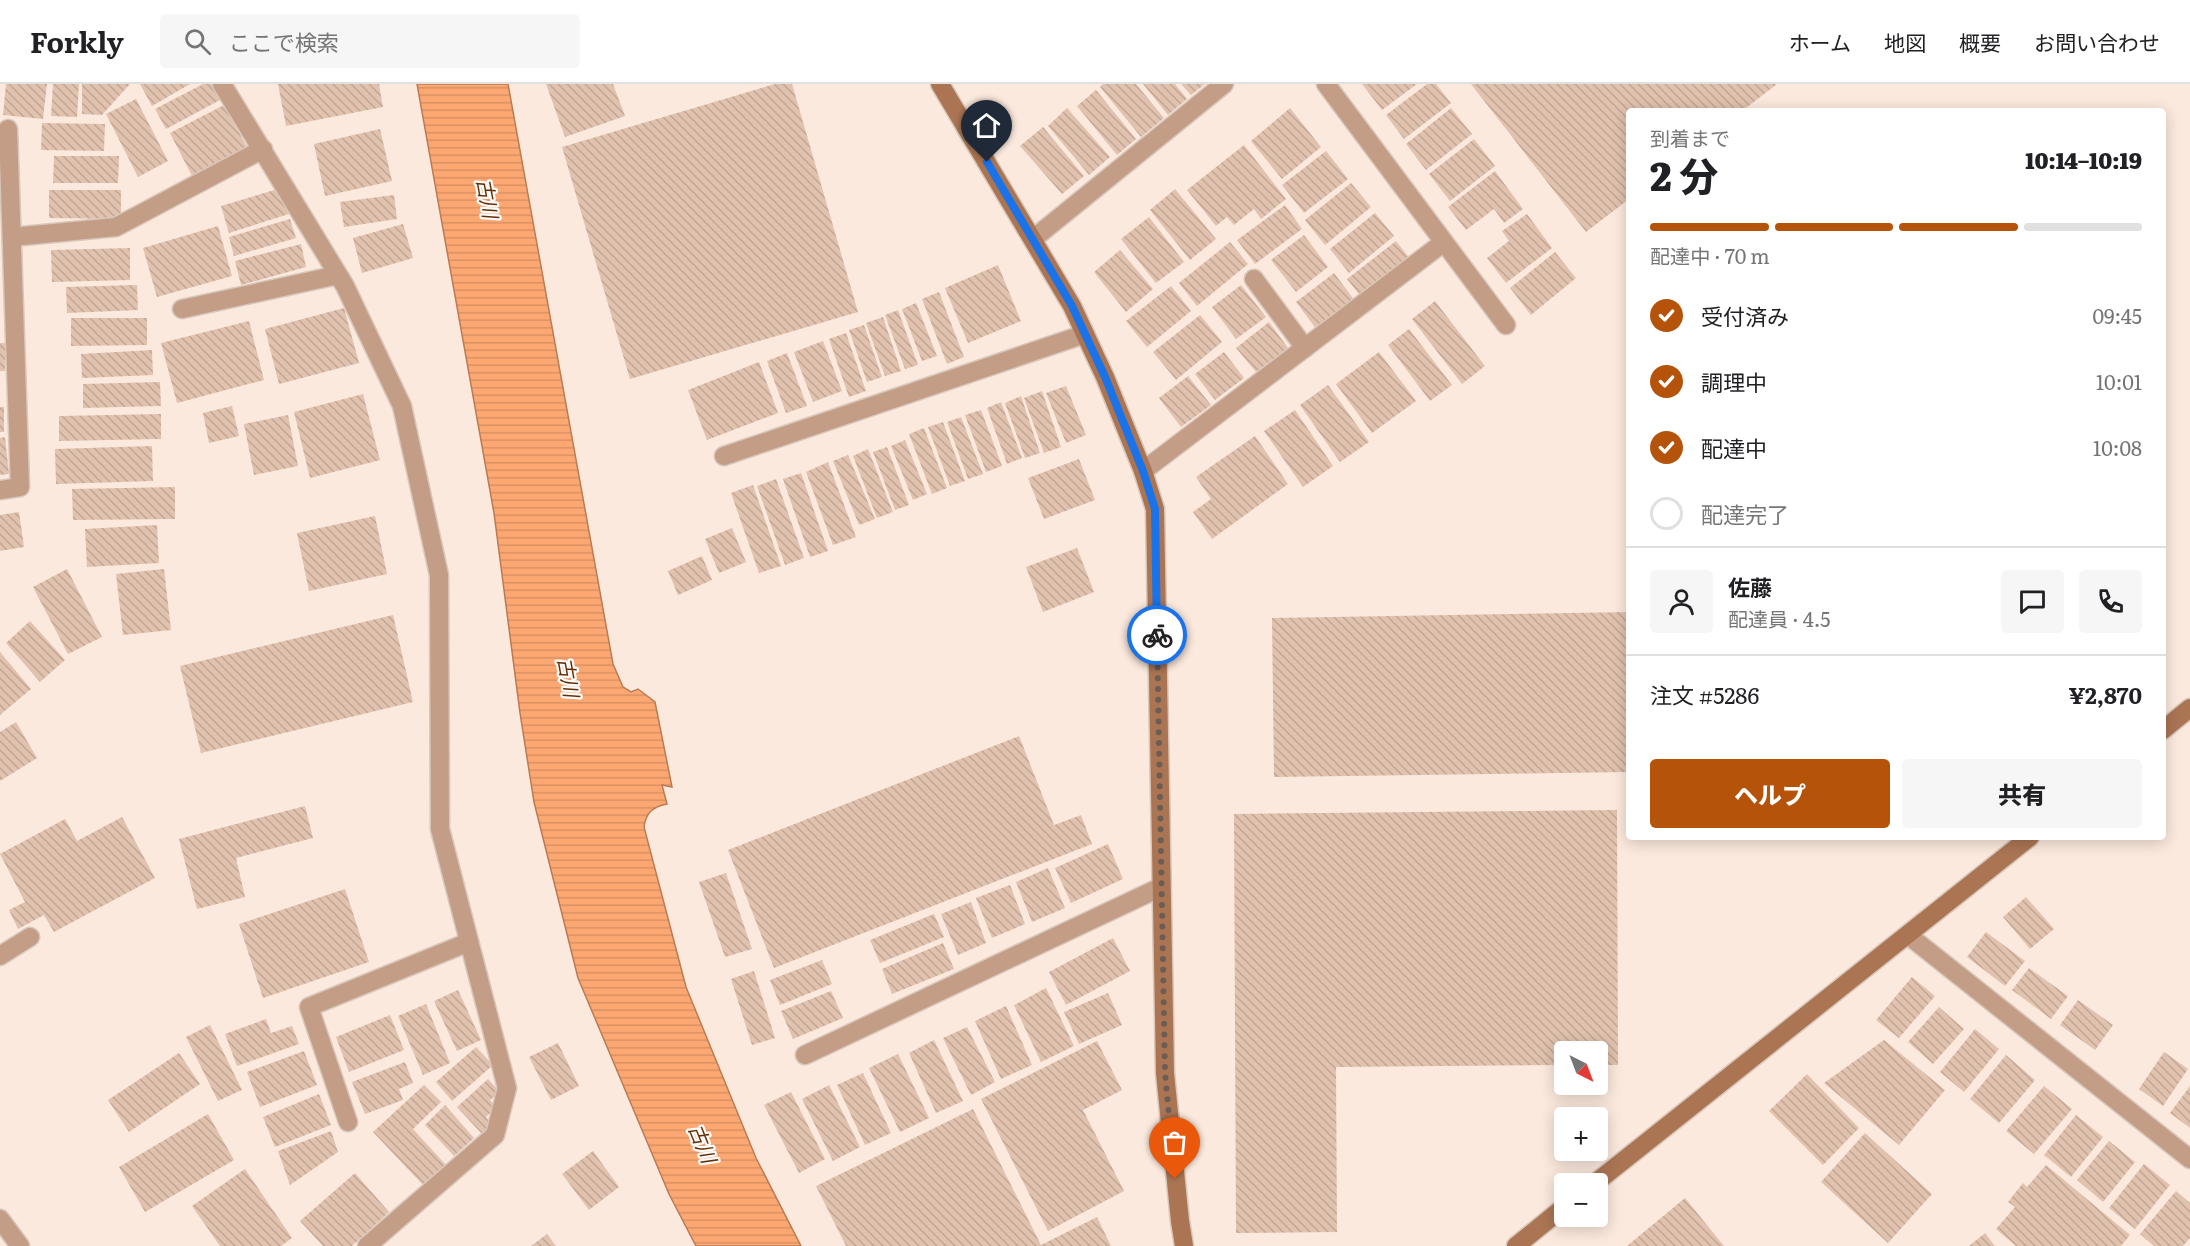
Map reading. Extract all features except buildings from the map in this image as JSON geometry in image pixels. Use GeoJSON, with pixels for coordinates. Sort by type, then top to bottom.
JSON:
{"type":"FeatureCollection","features":[{"type":"Feature","properties":{"kind":"street"},"geometry":{"type":"LineString","coordinates":[[222,84],[338,275],[402,406],[439,575],[440,829],[507,1088],[495,1135],[367,1246]]}},
{"type":"Feature","properties":{"kind":"street"},"geometry":{"type":"LineString","coordinates":[[940,84],[1072,306],[1105,377],[1143,471],[1155,509],[1165,1073],[1184,1246]]}},
{"type":"Feature","properties":{"kind":"street"},"geometry":{"type":"LineString","coordinates":[[1033,239],[1224,84]]}},
{"type":"Feature","properties":{"kind":"street"},"geometry":{"type":"LineString","coordinates":[[1326,84],[1506,325]]}},
{"type":"Feature","properties":{"kind":"street"},"geometry":{"type":"LineString","coordinates":[[0,490],[20,488],[8,129]]}},
{"type":"Feature","properties":{"kind":"street"},"geometry":{"type":"LineString","coordinates":[[12,237],[116,227],[263,149]]}},
{"type":"Feature","properties":{"kind":"street"},"geometry":{"type":"LineString","coordinates":[[1143,471],[1444,242]]}},
{"type":"Feature","properties":{"kind":"street"},"geometry":{"type":"LineString","coordinates":[[182,309],[338,275]]}},
{"type":"Feature","properties":{"kind":"street"},"geometry":{"type":"LineString","coordinates":[[1254,279],[1305,348]]}},
{"type":"Feature","properties":{"kind":"street"},"geometry":{"type":"LineString","coordinates":[[724,456],[1085,334]]}},
{"type":"Feature","properties":{"kind":"street"},"geometry":{"type":"LineString","coordinates":[[2166,728],[2190,708]]}},
{"type":"Feature","properties":{"kind":"street"},"geometry":{"type":"LineString","coordinates":[[1608,1173],[2026,840]]}},
{"type":"Feature","properties":{"kind":"street"},"geometry":{"type":"LineString","coordinates":[[805,1055],[1161,887]]}},
{"type":"Feature","properties":{"kind":"street"},"geometry":{"type":"LineString","coordinates":[[1908,935],[2190,1159]]}},
{"type":"Feature","properties":{"kind":"street"},"geometry":{"type":"LineString","coordinates":[[0,956],[30,937]]}},
{"type":"Feature","properties":{"kind":"street"},"geometry":{"type":"LineString","coordinates":[[348,1122],[309,1007],[470,942]]}},
{"type":"Feature","properties":{"kind":"street"},"geometry":{"type":"LineString","coordinates":[[1515,1246],[1554,1215]]}},
{"type":"Feature","properties":{"kind":"street"},"geometry":{"type":"LineString","coordinates":[[2,1228],[20,1246]]}},
{"type":"Feature","properties":{"kind":"water","name":"古川"},"geometry":{"type":"Polygon","coordinates":[[[417,84],[508,84],[613,664],[623,687],[631,692],[638,689],[655,702],[672,787],[662,785],[667,804],[651,811],[644,827],[686,987],[756,1158],[801,1246],[696,1246],[669,1194],[578,978],[534,802],[494,513],[417,84]]]}},
{"type":"Feature","properties":{"kind":"way so far"},"geometry":{"type":"LineString","coordinates":[[1157,635],[1165,1073],[1175,1179]]}},
{"type":"Feature","properties":{"kind":"route"},"geometry":{"type":"LineString","coordinates":[[987,162],[1072,306],[1105,377],[1143,471],[1155,509],[1157,635]]}}]}
